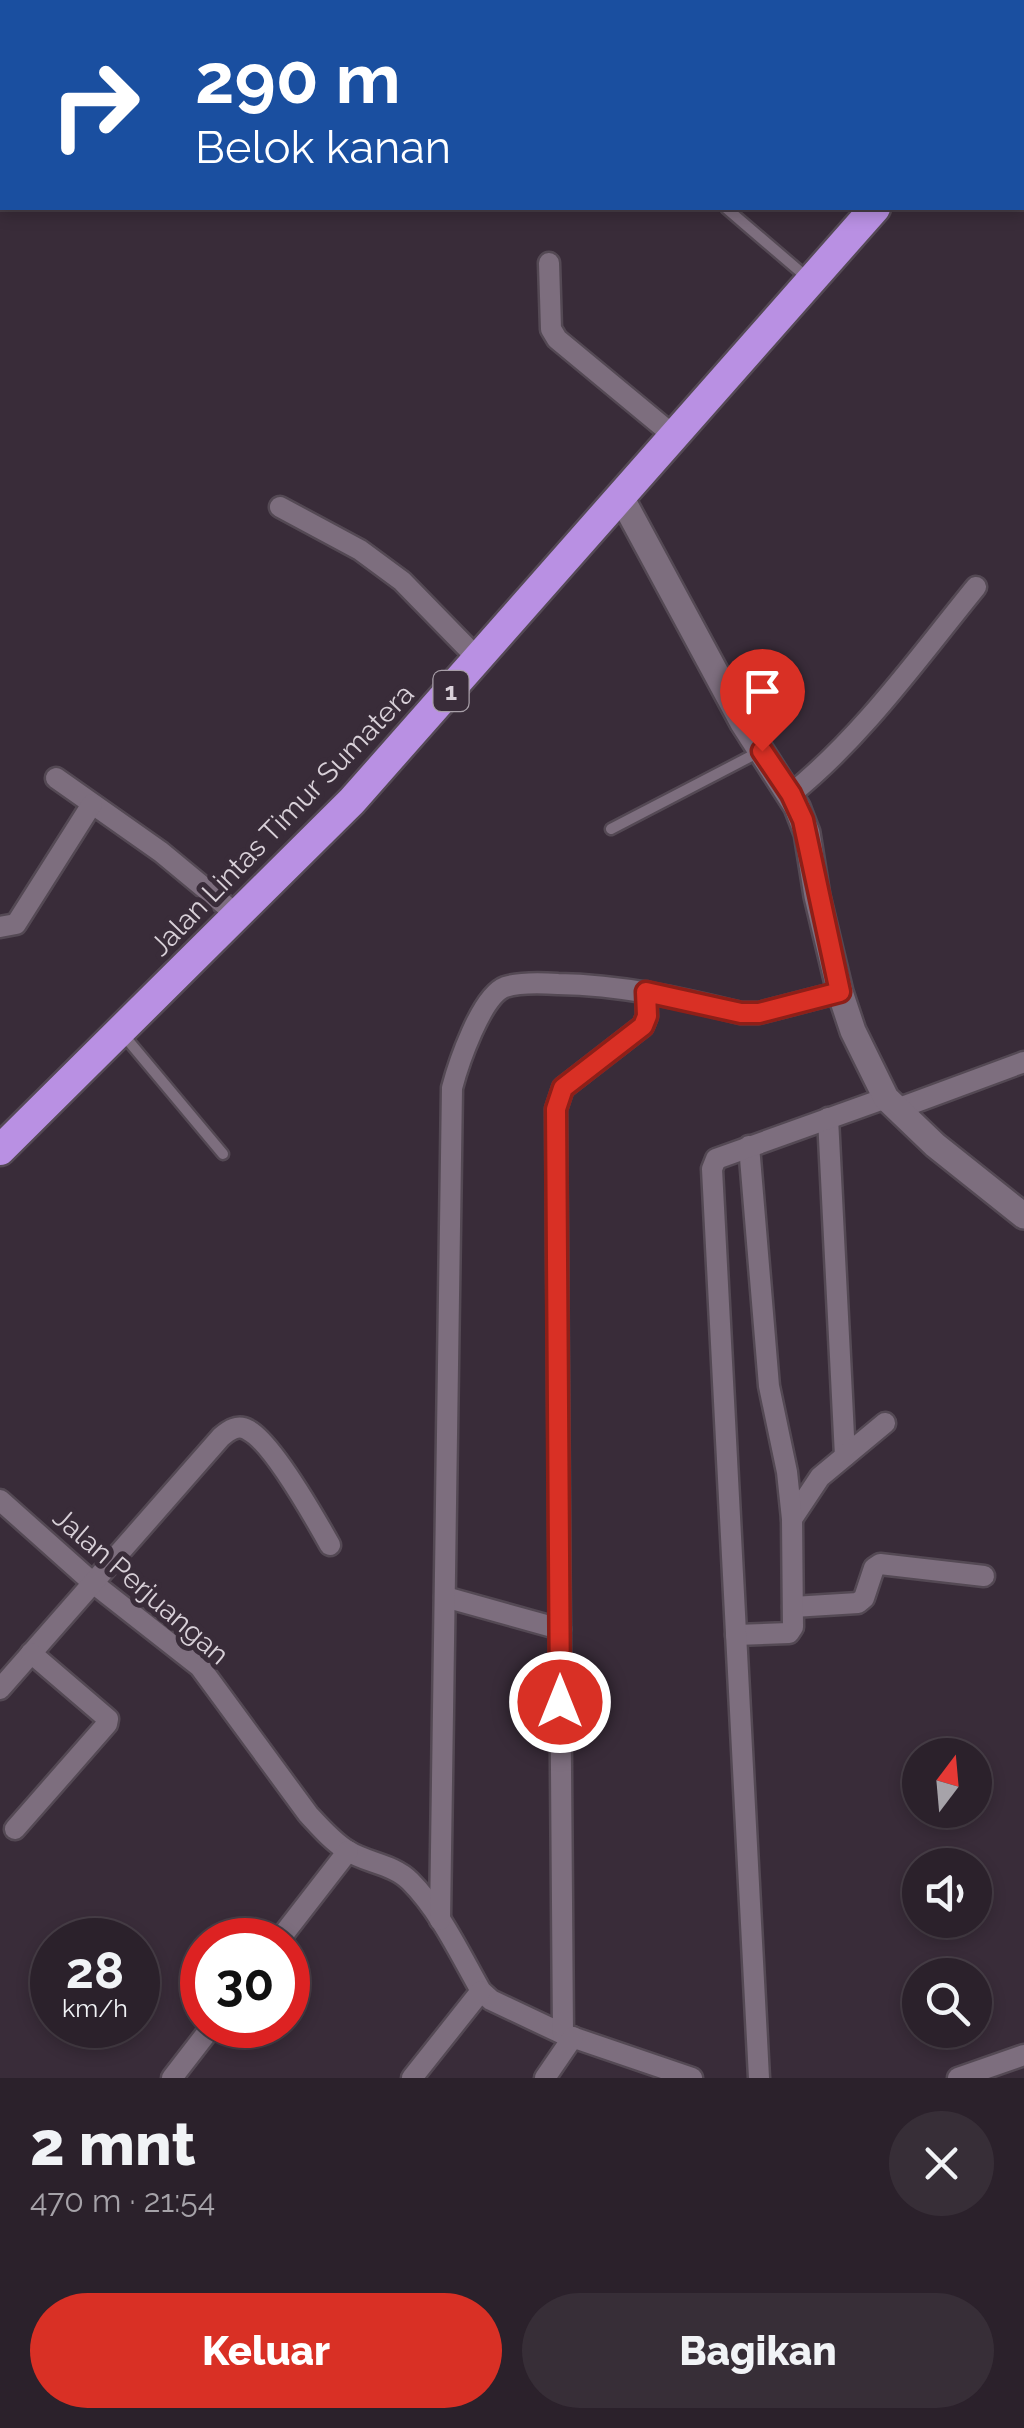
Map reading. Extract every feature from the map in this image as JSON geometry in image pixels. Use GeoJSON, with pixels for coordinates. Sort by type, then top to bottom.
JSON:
{"type":"FeatureCollection","features":[{"type":"Feature","properties":{"kind":"highway","name":"Jalan Lintas Timur Sumatera"},"geometry":{"type":"LineString","coordinates":[[0,1150],[352,802],[873,210]]}},
{"type":"Feature","properties":{"kind":"street"},"geometry":{"type":"LineString","coordinates":[[548,263],[551,329],[557,339],[674,436]]}},
{"type":"Feature","properties":{"kind":"street"},"geometry":{"type":"LineString","coordinates":[[621,497],[743,722],[791,794],[807,833],[817,896],[840,992],[853,1031],[891,1103],[935,1145],[1024,1216]]}},
{"type":"Feature","properties":{"kind":"street"},"geometry":{"type":"LineString","coordinates":[[280,508],[360,550],[402,581],[479,660]]}},
{"type":"Feature","properties":{"kind":"street"},"geometry":{"type":"LineString","coordinates":[[791,794],[824,768],[852,738],[976,587]]}},
{"type":"Feature","properties":{"kind":"street"},"geometry":{"type":"LineString","coordinates":[[56,778],[161,852],[237,916]]}},
{"type":"Feature","properties":{"kind":"street"},"geometry":{"type":"LineString","coordinates":[[0,927],[16,924],[92,804]]}},
{"type":"Feature","properties":{"kind":"street"},"geometry":{"type":"LineString","coordinates":[[440,1920],[452,1088],[460,1060],[490,1000],[503,988],[541,983],[590,984],[741,1013],[759,1013],[840,992]]}},
{"type":"Feature","properties":{"kind":"street"},"geometry":{"type":"LineString","coordinates":[[546,2078],[568,2036],[556,1109],[563,1088],[643,1026],[647,1016],[646,992]]}},
{"type":"Feature","properties":{"kind":"street"},"geometry":{"type":"LineString","coordinates":[[758,2078],[712,1169],[716,1158],[828,1118],[1024,1062]]}},
{"type":"Feature","properties":{"kind":"street"},"geometry":{"type":"LineString","coordinates":[[828,1118],[845,1456]]}},
{"type":"Feature","properties":{"kind":"street"},"geometry":{"type":"LineString","coordinates":[[736,1635],[792,1632],[793,1607],[792,1519],[787,1472],[768,1386],[749,1146]]}},
{"type":"Feature","properties":{"kind":"street"},"geometry":{"type":"LineString","coordinates":[[792,1519],[820,1477],[886,1423]]}},
{"type":"Feature","properties":{"kind":"street"},"geometry":{"type":"LineString","coordinates":[[0,1689],[220,1437],[234,1428],[247,1428],[259,1439],[302,1494],[330,1544]]}},
{"type":"Feature","properties":{"kind":"street","name":"Jalan Perjuangan"},"geometry":{"type":"LineString","coordinates":[[0,1500],[93,1583],[200,1667],[308,1814],[348,1851],[397,1870],[410,1880],[440,1920],[481,1991]]}},
{"type":"Feature","properties":{"kind":"street"},"geometry":{"type":"LineString","coordinates":[[793,1607],[858,1603],[864,1598],[874,1568],[880,1564],[984,1576]]}},
{"type":"Feature","properties":{"kind":"street"},"geometry":{"type":"LineString","coordinates":[[444,1596],[560,1629]]}},
{"type":"Feature","properties":{"kind":"street"},"geometry":{"type":"LineString","coordinates":[[15,1829],[108,1724],[98,1708],[32,1653]]}},
{"type":"Feature","properties":{"kind":"street"},"geometry":{"type":"LineString","coordinates":[[296,1918],[348,1851]]}},
{"type":"Feature","properties":{"kind":"street"},"geometry":{"type":"LineString","coordinates":[[412,2078],[481,1991],[491,2000],[568,2036],[692,2078]]}},
{"type":"Feature","properties":{"kind":"street"},"geometry":{"type":"LineString","coordinates":[[172,2078],[195,2048]]}},
{"type":"Feature","properties":{"kind":"street"},"geometry":{"type":"LineString","coordinates":[[958,2078],[1024,2056]]}},
{"type":"Feature","properties":{"kind":"lane"},"geometry":{"type":"LineString","coordinates":[[728,210],[811,280]]}},
{"type":"Feature","properties":{"kind":"lane"},"geometry":{"type":"LineString","coordinates":[[611,830],[762,751]]}},
{"type":"Feature","properties":{"kind":"lane"},"geometry":{"type":"LineString","coordinates":[[120,1031],[224,1154]]}},
{"type":"Feature","properties":{"kind":"route"},"geometry":{"type":"LineString","coordinates":[[560,1702],[556,1109],[563,1088],[643,1026],[647,1016],[646,992],[741,1013],[759,1013],[840,992],[803,820],[762,751]]}}]}
